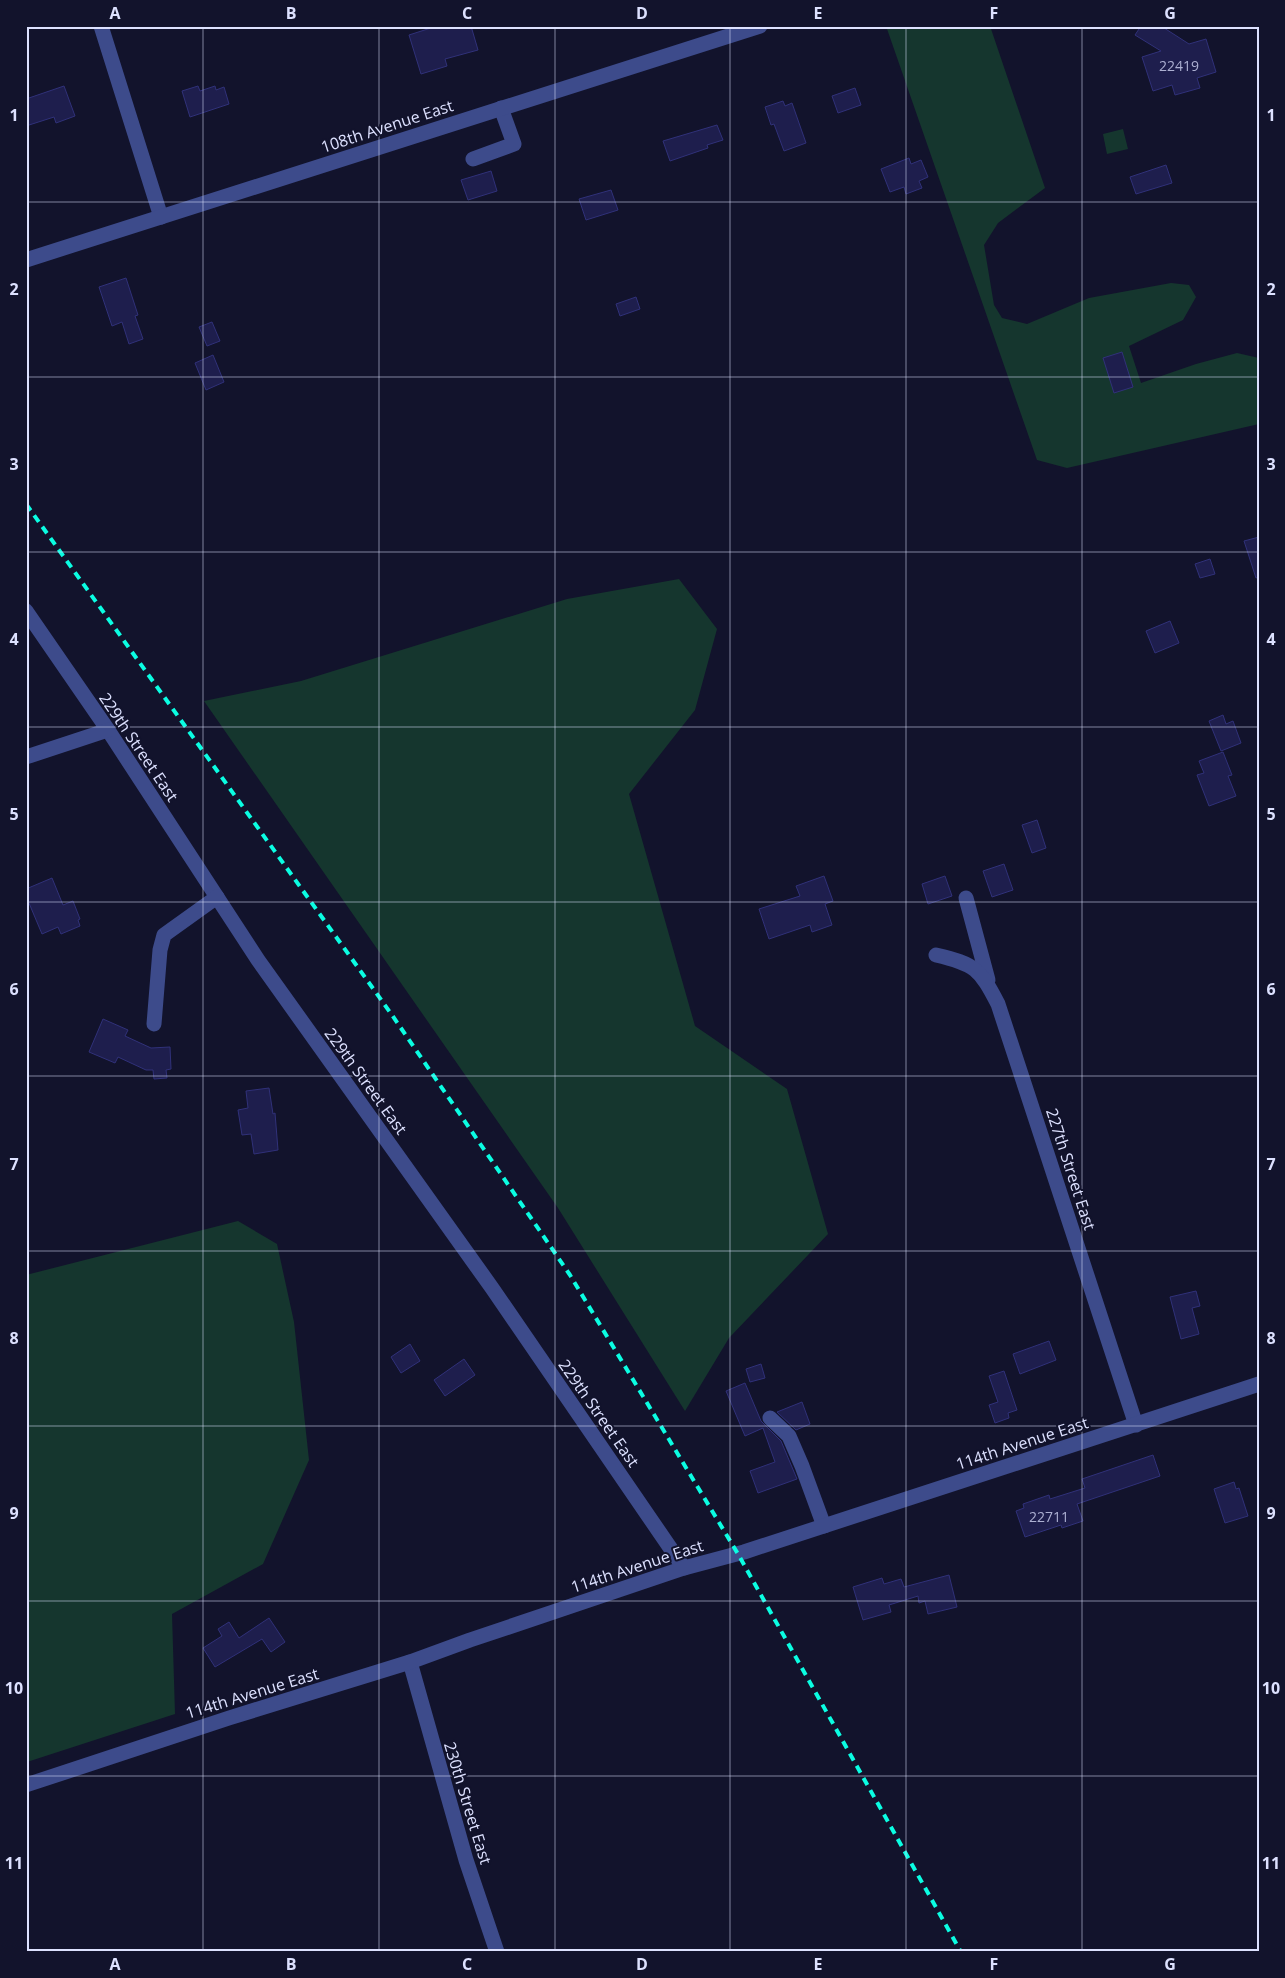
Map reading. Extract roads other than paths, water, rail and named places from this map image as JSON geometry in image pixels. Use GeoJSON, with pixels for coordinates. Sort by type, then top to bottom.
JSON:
{"type":"FeatureCollection","features":[{"type":"Feature","properties":{"kind":"street"},"geometry":{"type":"LineString","coordinates":[[101,26],[161,217]]}},
{"type":"Feature","properties":{"kind":"street","name":"108th Avenue East"},"geometry":{"type":"LineString","coordinates":[[26,260],[760,26]]}},
{"type":"Feature","properties":{"kind":"street"},"geometry":{"type":"LineString","coordinates":[[473,159],[514,144],[501,108]]}},
{"type":"Feature","properties":{"kind":"street","name":"229th Street East"},"geometry":{"type":"LineString","coordinates":[[26,611],[108,730],[258,960],[495,1293],[684,1568]]}},
{"type":"Feature","properties":{"kind":"street"},"geometry":{"type":"LineString","coordinates":[[26,757],[108,730]]}},
{"type":"Feature","properties":{"kind":"street"},"geometry":{"type":"LineString","coordinates":[[154,1024],[160,950],[164,935],[218,897]]}},
{"type":"Feature","properties":{"kind":"street"},"geometry":{"type":"LineString","coordinates":[[966,898],[990,989]]}},
{"type":"Feature","properties":{"kind":"street","name":"227th Street East"},"geometry":{"type":"LineString","coordinates":[[936,954],[970,965],[981,973],[998,1004],[1136,1425]]}},
{"type":"Feature","properties":{"kind":"street","name":"114th Avenue East"},"geometry":{"type":"LineString","coordinates":[[26,1785],[229,1718],[410,1662],[684,1568],[744,1552],[1259,1384]]}},
{"type":"Feature","properties":{"kind":"street"},"geometry":{"type":"LineString","coordinates":[[770,1418],[789,1436],[824,1526]]}},
{"type":"Feature","properties":{"kind":"street","name":"230th Street East"},"geometry":{"type":"LineString","coordinates":[[410,1662],[466,1860],[498,1952]]}},
{"type":"Feature","properties":{"kind":"railway"},"geometry":{"type":"LineString","coordinates":[[26,504],[392,1015],[570,1275],[738,1554],[961,1952]]}}]}
